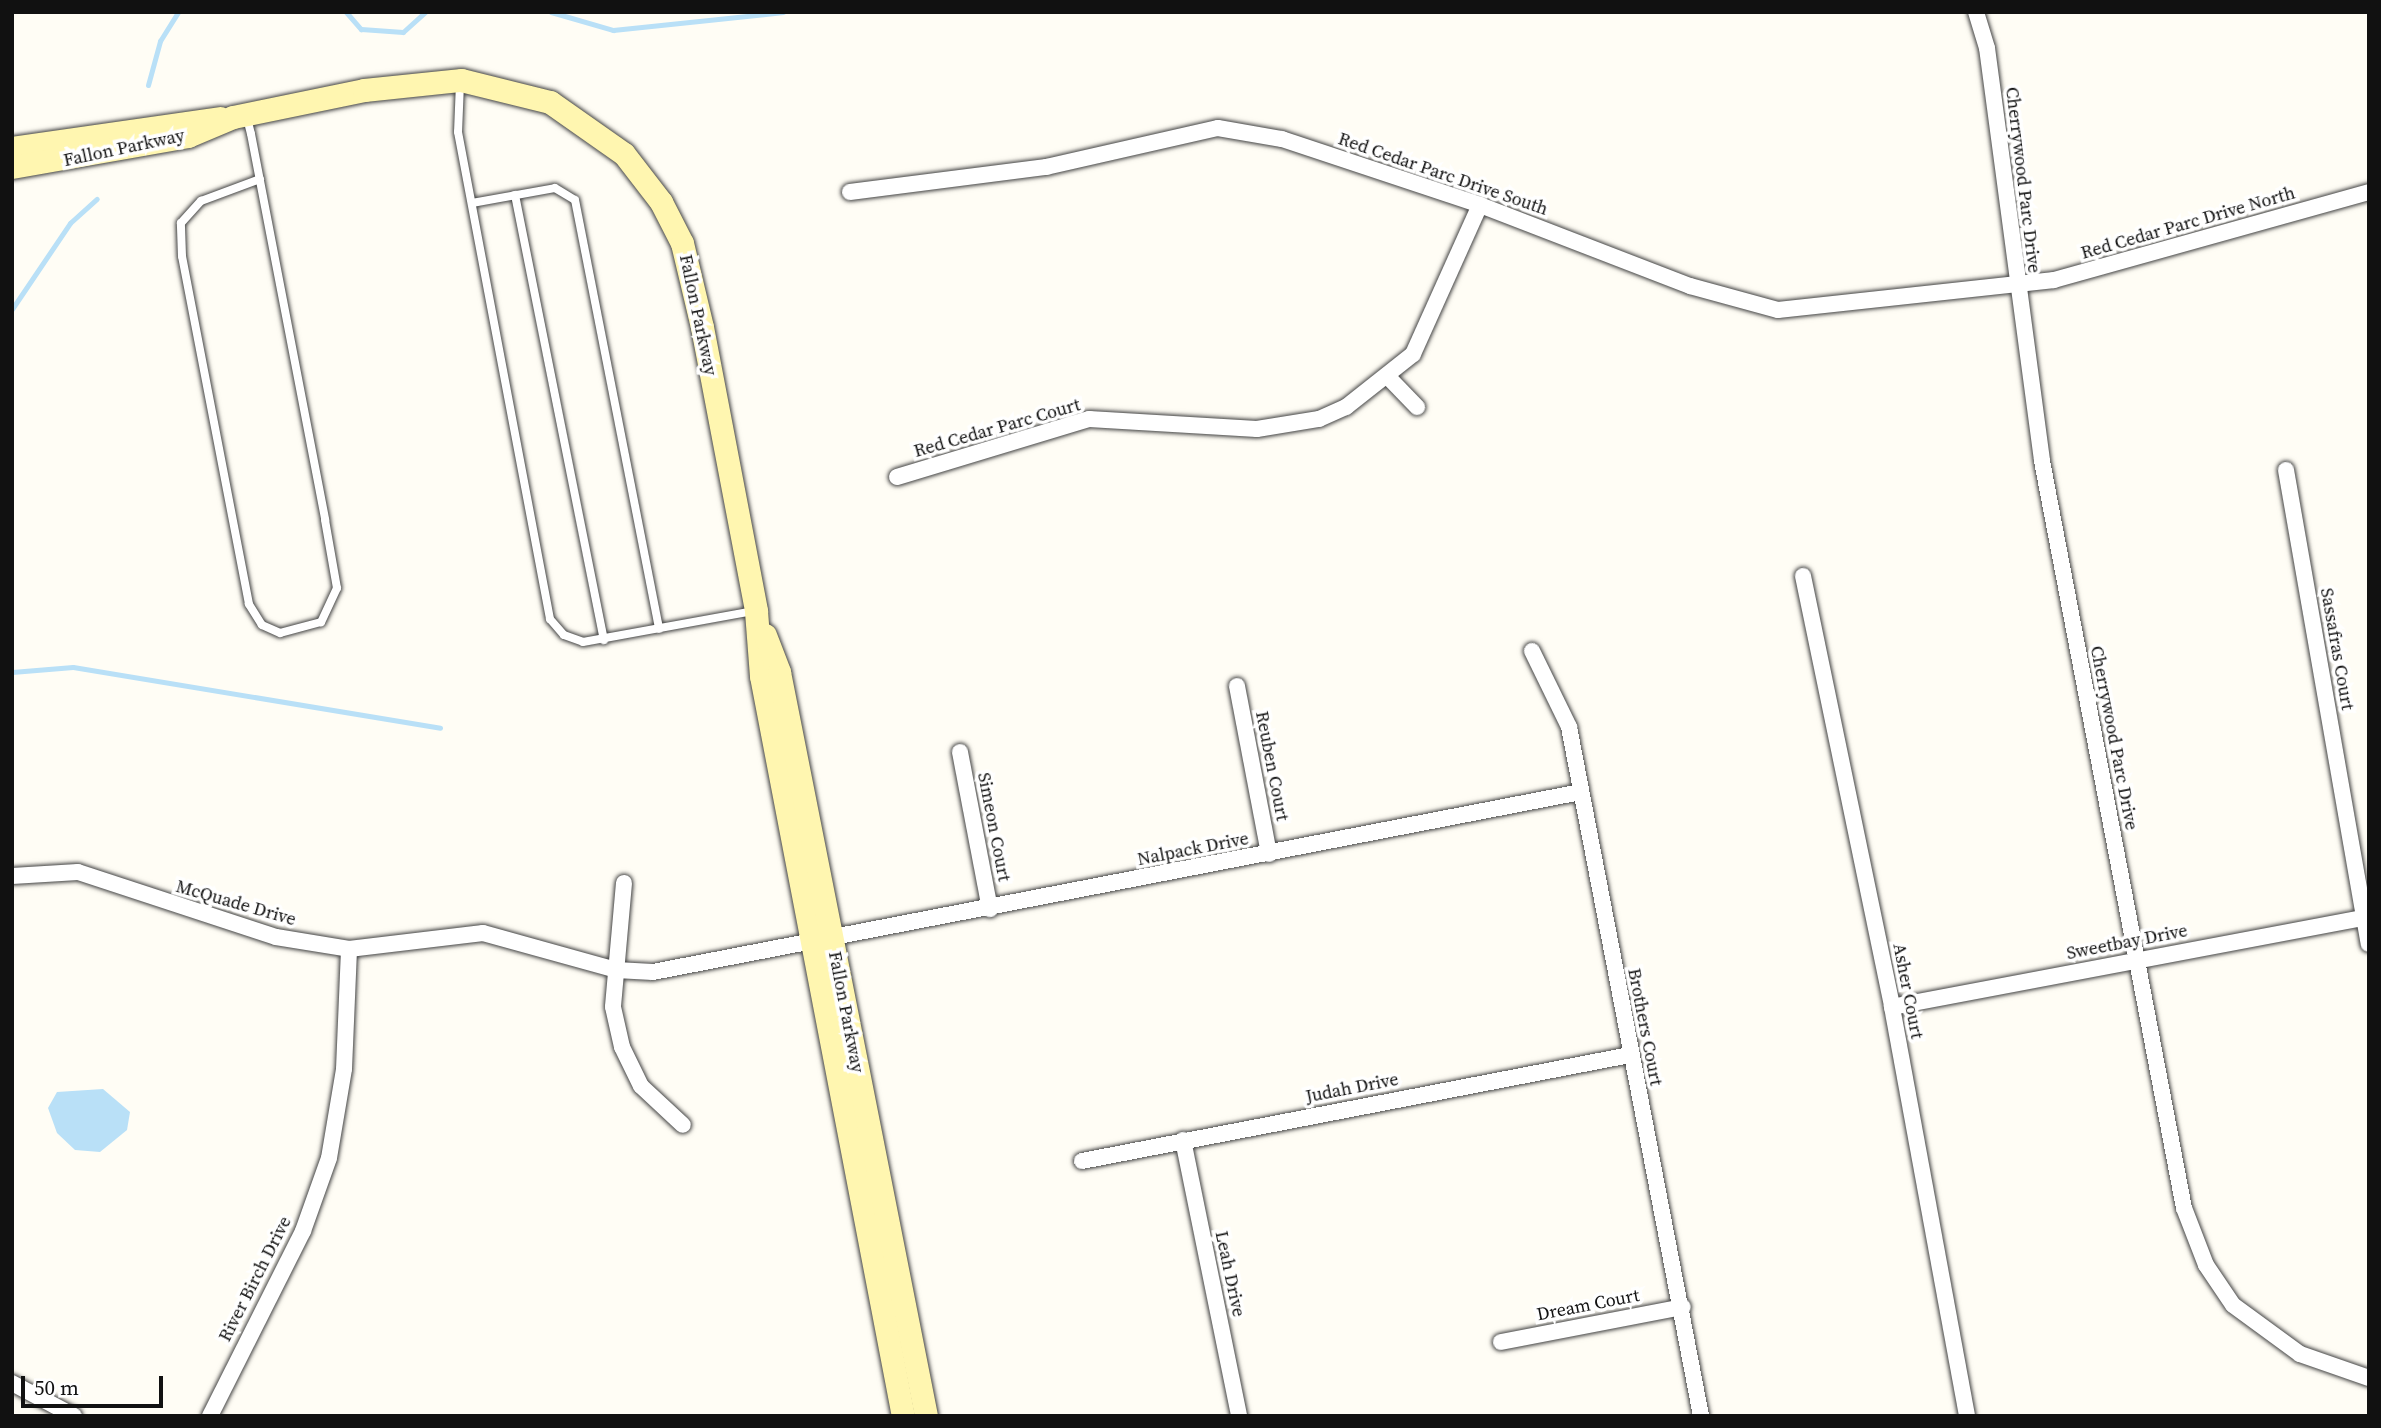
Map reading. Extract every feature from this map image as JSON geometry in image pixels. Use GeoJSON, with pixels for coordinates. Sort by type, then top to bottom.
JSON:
{"type":"FeatureCollection","features":[{"type":"Feature","properties":{"kind":"street","name":"Cherrywood Parc Drive"},"geometry":{"type":"LineString","coordinates":[[1976,12],[1987,48],[2042,461],[2184,1208],[2206,1265],[2233,1305],[2267,1334],[2300,1354],[2369,1378]]}},
{"type":"Feature","properties":{"kind":"street","name":"Fallon Parkway"},"geometry":{"type":"LineString","coordinates":[[12,167],[188,136],[240,116],[406,81],[461,80],[550,102],[624,154],[661,202],[694,286],[755,611],[779,672],[903,1416]]}},
{"type":"Feature","properties":{"kind":"street","name":"Fallon Parkway"},"geometry":{"type":"LineString","coordinates":[[12,148],[185,118],[240,116]]}},
{"type":"Feature","properties":{"kind":"street","name":"Red Cedar Parc Drive South"},"geometry":{"type":"LineString","coordinates":[[850,192],[1046,167],[1218,128],[1282,139],[1480,205],[1690,286],[1778,310],[1850,306],[2017,282]]}},
{"type":"Feature","properties":{"kind":"street","name":"Red Cedar Parc Drive North"},"geometry":{"type":"LineString","coordinates":[[2017,282],[2054,280],[2369,192]]}},
{"type":"Feature","properties":{"kind":"street","name":"Red Cedar Parc Court"},"geometry":{"type":"LineString","coordinates":[[897,477],[1089,419],[1257,429],[1320,419],[1390,379],[1413,354],[1480,205]]}},
{"type":"Feature","properties":{"kind":"street"},"geometry":{"type":"LineString","coordinates":[[1390,379],[1416,407]]}},
{"type":"Feature","properties":{"kind":"street","name":"Sassafras Court"},"geometry":{"type":"LineString","coordinates":[[2286,470],[2369,944]]}},
{"type":"Feature","properties":{"kind":"street","name":"Asher Court"},"geometry":{"type":"LineString","coordinates":[[1803,576],[1892,1007],[1967,1416]]}},
{"type":"Feature","properties":{"kind":"street","name":"Brothers Court"},"geometry":{"type":"LineString","coordinates":[[1532,651],[1569,727],[1630,1055],[1683,1307],[1701,1416]]}},
{"type":"Feature","properties":{"kind":"street","name":"Reuben Court"},"geometry":{"type":"LineString","coordinates":[[1237,686],[1269,854]]}},
{"type":"Feature","properties":{"kind":"street","name":"Simeon Court"},"geometry":{"type":"LineString","coordinates":[[960,752],[990,909]]}},
{"type":"Feature","properties":{"kind":"street","name":"Nalpack Drive"},"geometry":{"type":"LineString","coordinates":[[822,940],[1581,792]]}},
{"type":"Feature","properties":{"kind":"street","name":"McQuade Drive"},"geometry":{"type":"LineString","coordinates":[[12,876],[78,873],[264,934],[349,948],[482,933],[617,970],[653,972],[822,940]]}},
{"type":"Feature","properties":{"kind":"street"},"geometry":{"type":"LineString","coordinates":[[624,883],[613,1007],[622,1047],[641,1086],[683,1125]]}},
{"type":"Feature","properties":{"kind":"street","name":"Sweetbay Drive"},"geometry":{"type":"LineString","coordinates":[[1892,1007],[2366,917]]}},
{"type":"Feature","properties":{"kind":"street","name":"Fallon Parkway"},"geometry":{"type":"LineString","coordinates":[[822,940],[926,1416]]}},
{"type":"Feature","properties":{"kind":"street","name":"River Birch Drive"},"geometry":{"type":"LineString","coordinates":[[210,1416],[303,1231],[329,1158],[344,1069],[349,948]]}},
{"type":"Feature","properties":{"kind":"street","name":"Judah Drive"},"geometry":{"type":"LineString","coordinates":[[1082,1161],[1630,1055]]}},
{"type":"Feature","properties":{"kind":"street","name":"Leah Drive"},"geometry":{"type":"LineString","coordinates":[[1182,1140],[1239,1416]]}},
{"type":"Feature","properties":{"kind":"street","name":"Dream Court"},"geometry":{"type":"LineString","coordinates":[[1502,1342],[1683,1307]]}},
{"type":"Feature","properties":{"kind":"street"},"geometry":{"type":"LineString","coordinates":[[12,1383],[74,1416]]}},
{"type":"Feature","properties":{"kind":"lane"},"geometry":{"type":"LineString","coordinates":[[461,80],[458,132],[550,619],[564,635],[604,640],[755,611]]}},
{"type":"Feature","properties":{"kind":"lane"},"geometry":{"type":"LineString","coordinates":[[240,116],[260,180],[337,588],[321,622],[280,633],[262,625],[249,604],[182,256],[181,223],[201,201],[260,180]]}},
{"type":"Feature","properties":{"kind":"lane"},"geometry":{"type":"LineString","coordinates":[[472,203],[555,188],[575,200],[659,629]]}},
{"type":"Feature","properties":{"kind":"lane"},"geometry":{"type":"LineString","coordinates":[[515,195],[604,640]]}},
{"type":"Feature","properties":{"kind":"water"},"geometry":{"type":"Polygon","coordinates":[[[103,1089],[130,1112],[127,1130],[100,1152],[75,1150],[57,1133],[48,1108],[57,1092],[103,1089]]]}},
{"type":"Feature","properties":{"kind":"waterway"},"geometry":{"type":"LineString","coordinates":[[148,85],[160,41],[178,12]]}},
{"type":"Feature","properties":{"kind":"waterway"},"geometry":{"type":"LineString","coordinates":[[346,12],[361,29],[403,32],[425,12]]}},
{"type":"Feature","properties":{"kind":"waterway"},"geometry":{"type":"LineString","coordinates":[[551,12],[613,30],[783,12]]}},
{"type":"Feature","properties":{"kind":"waterway"},"geometry":{"type":"LineString","coordinates":[[12,309],[70,223],[97,199]]}},
{"type":"Feature","properties":{"kind":"waterway"},"geometry":{"type":"LineString","coordinates":[[12,672],[73,667],[440,728]]}}]}
